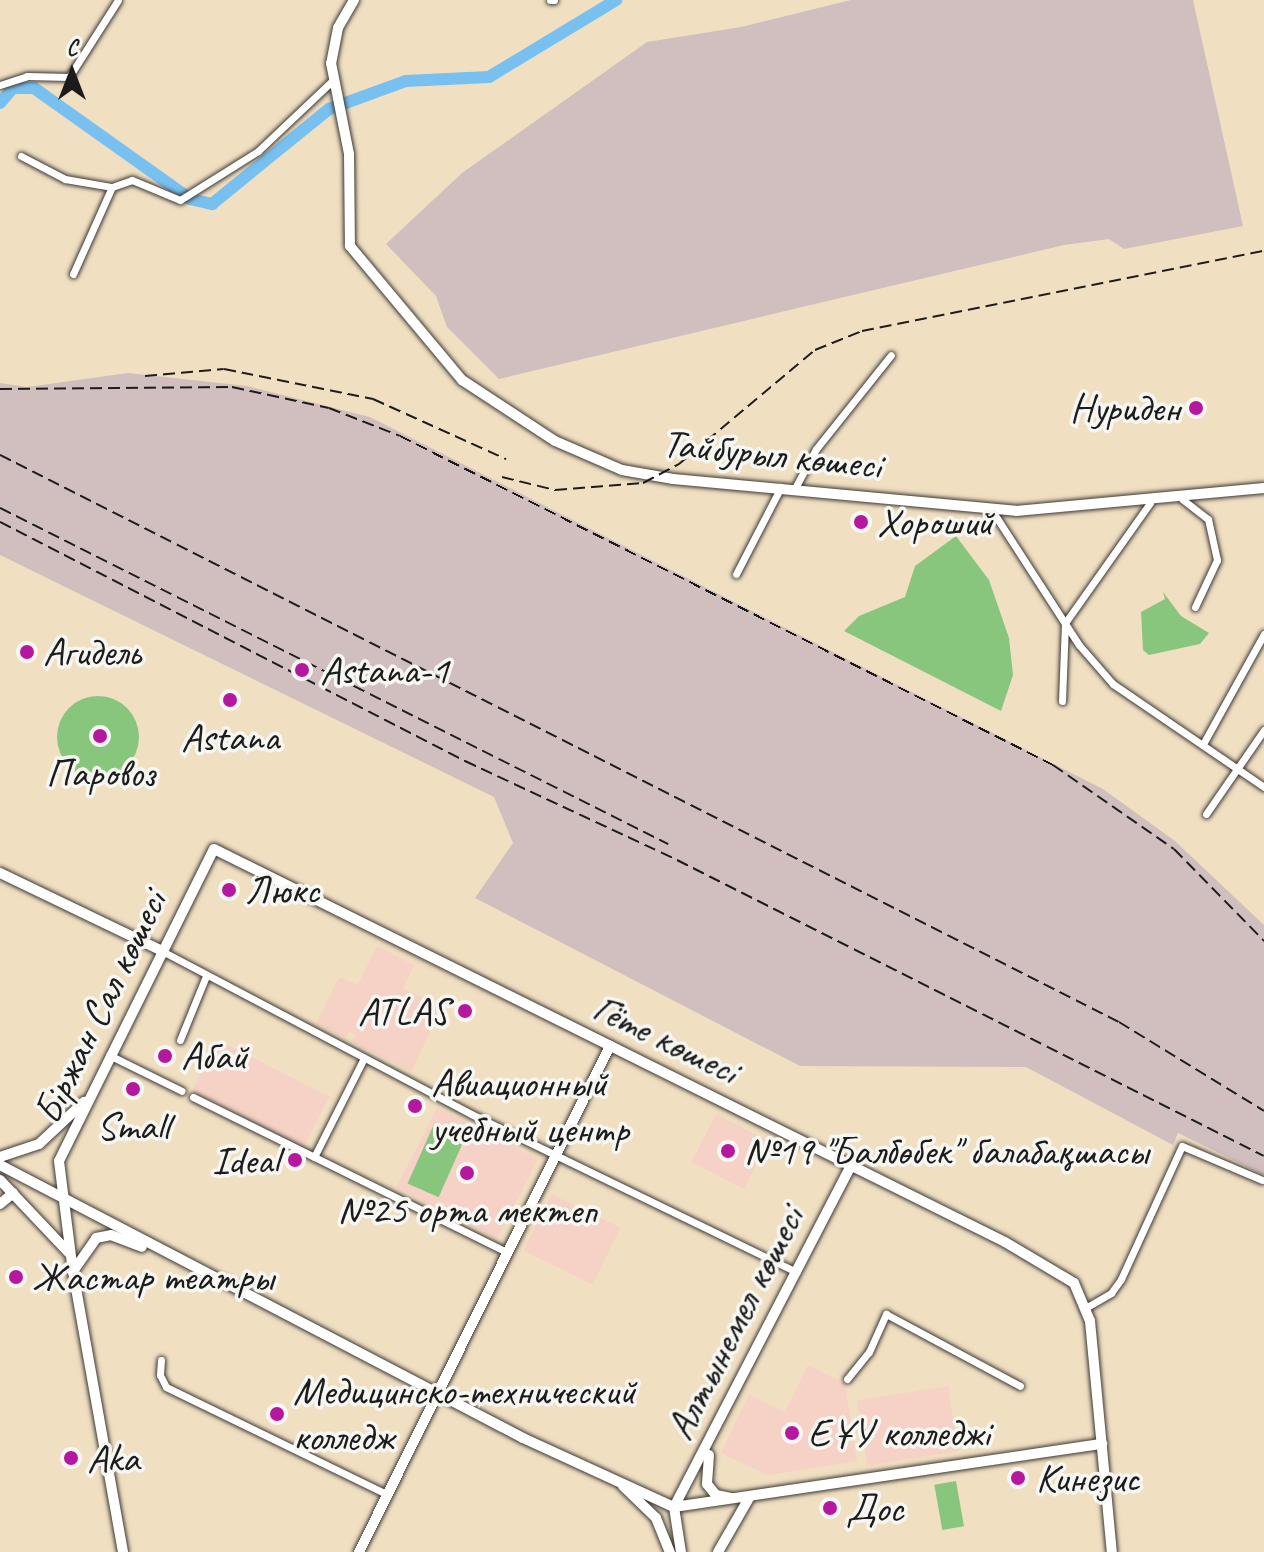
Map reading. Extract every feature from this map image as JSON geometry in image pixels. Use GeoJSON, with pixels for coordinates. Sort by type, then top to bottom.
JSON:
{"type":"FeatureCollection","features":[{"type":"Feature","properties":{"kind":"main road"},"geometry":{"type":"LineString","coordinates":[[332,81],[333,47],[354,0]]}},
{"type":"Feature","properties":{"kind":"main road","name":"Тайбурыл көшесі"},"geometry":{"type":"LineString","coordinates":[[332,81],[349,166],[347,230],[354,255],[462,380],[555,441],[622,470],[991,509],[1150,503],[1264,488]]}},
{"type":"Feature","properties":{"kind":"main road","name":"Гёте көшесі"},"geometry":{"type":"LineString","coordinates":[[214,849],[1052,1267],[1082,1295],[1087,1307]]}},
{"type":"Feature","properties":{"kind":"main road","name":"Біржан Сал көшесі"},"geometry":{"type":"LineString","coordinates":[[123,1552],[70,1254],[59,1161],[214,849]]}},
{"type":"Feature","properties":{"kind":"main road"},"geometry":{"type":"LineString","coordinates":[[0,873],[164,952]]}},
{"type":"Feature","properties":{"kind":"main road"},"geometry":{"type":"LineString","coordinates":[[359,1552],[610,1046]]}},
{"type":"Feature","properties":{"kind":"main road"},"geometry":{"type":"LineString","coordinates":[[0,1157],[39,1144],[89,1098]]}},
{"type":"Feature","properties":{"kind":"main road"},"geometry":{"type":"LineString","coordinates":[[0,1165],[168,1255],[674,1507],[1102,1444]]}},
{"type":"Feature","properties":{"kind":"main road","name":"Алтынемел көшесі"},"geometry":{"type":"LineString","coordinates":[[674,1507],[717,1432],[851,1166]]}},
{"type":"Feature","properties":{"kind":"main road"},"geometry":{"type":"LineString","coordinates":[[0,1180],[70,1254]]}},
{"type":"Feature","properties":{"kind":"main road"},"geometry":{"type":"LineString","coordinates":[[0,1204],[13,1193]]}},
{"type":"Feature","properties":{"kind":"main road"},"geometry":{"type":"LineString","coordinates":[[73,1272],[88,1243],[104,1237],[168,1255]]}},
{"type":"Feature","properties":{"kind":"main road"},"geometry":{"type":"LineString","coordinates":[[1087,1307],[1112,1552]]}},
{"type":"Feature","properties":{"kind":"main road"},"geometry":{"type":"LineString","coordinates":[[717,1432],[706,1464],[707,1484],[724,1498],[749,1498]]}},
{"type":"Feature","properties":{"kind":"main road"},"geometry":{"type":"LineString","coordinates":[[616,1479],[656,1518],[670,1552]]}},
{"type":"Feature","properties":{"kind":"main road"},"geometry":{"type":"LineString","coordinates":[[718,1552],[749,1498]]}},
{"type":"Feature","properties":{"kind":"main road"},"geometry":{"type":"LineString","coordinates":[[674,1507],[681,1552]]}},
{"type":"Feature","properties":{"kind":"street"},"geometry":{"type":"LineString","coordinates":[[0,85],[27,76],[69,77],[118,0]]}},
{"type":"Feature","properties":{"kind":"street"},"geometry":{"type":"LineString","coordinates":[[21,156],[65,179],[112,187],[132,180],[180,200],[194,188],[258,151],[332,81]]}},
{"type":"Feature","properties":{"kind":"street"},"geometry":{"type":"LineString","coordinates":[[73,274],[112,187]]}},
{"type":"Feature","properties":{"kind":"street"},"geometry":{"type":"LineString","coordinates":[[795,488],[816,449],[891,355]]}},
{"type":"Feature","properties":{"kind":"street"},"geometry":{"type":"LineString","coordinates":[[736,574],[781,487]]}},
{"type":"Feature","properties":{"kind":"street"},"geometry":{"type":"LineString","coordinates":[[1182,499],[1208,519],[1217,560],[1195,607]]}},
{"type":"Feature","properties":{"kind":"street"},"geometry":{"type":"LineString","coordinates":[[1062,701],[1065,623],[1150,503]]}},
{"type":"Feature","properties":{"kind":"street"},"geometry":{"type":"LineString","coordinates":[[991,509],[1065,623],[1113,684],[1239,766],[1264,787]]}},
{"type":"Feature","properties":{"kind":"street"},"geometry":{"type":"LineString","coordinates":[[1203,744],[1264,634]]}},
{"type":"Feature","properties":{"kind":"street"},"geometry":{"type":"LineString","coordinates":[[1206,814],[1264,730]]}},
{"type":"Feature","properties":{"kind":"street"},"geometry":{"type":"LineString","coordinates":[[164,952],[555,1156],[797,1272]]}},
{"type":"Feature","properties":{"kind":"street"},"geometry":{"type":"LineString","coordinates":[[180,1040],[206,976]]}},
{"type":"Feature","properties":{"kind":"street"},"geometry":{"type":"LineString","coordinates":[[109,1055],[182,1091]]}},
{"type":"Feature","properties":{"kind":"street"},"geometry":{"type":"LineString","coordinates":[[314,1157],[364,1058]]}},
{"type":"Feature","properties":{"kind":"street"},"geometry":{"type":"LineString","coordinates":[[193,1097],[506,1252]]}},
{"type":"Feature","properties":{"kind":"street"},"geometry":{"type":"LineString","coordinates":[[1087,1307],[1111,1293],[1121,1279],[1160,1187],[1182,1146],[1262,1180]]}},
{"type":"Feature","properties":{"kind":"street"},"geometry":{"type":"LineString","coordinates":[[847,1379],[869,1352],[886,1314],[1020,1386]]}},
{"type":"Feature","properties":{"kind":"street"},"geometry":{"type":"LineString","coordinates":[[161,1360],[160,1375],[166,1387],[388,1495]]}},
{"type":"Feature","properties":{"kind":"shaded area"},"geometry":{"type":"Polygon","coordinates":[[[851,0],[1193,0],[1243,226],[1124,249],[1109,239],[1064,245],[499,379],[447,327],[436,296],[386,244],[462,173],[647,42],[741,27],[851,0]]]}},
{"type":"Feature","properties":{"kind":"shaded area"},"geometry":{"type":"Polygon","coordinates":[[[128,373],[247,386],[370,417],[1103,789],[1175,841],[1264,925],[1264,1175],[1178,1133],[1173,1145],[1026,1067],[800,1066],[475,898],[513,843],[494,797],[0,555],[0,383],[27,387],[128,373]]]}},
{"type":"Feature","properties":{"kind":"shaded area"},"geometry":{"type":"Polygon","coordinates":[[[377,946],[414,965],[403,988],[441,1007],[412,1071],[352,1042],[355,1035],[349,1032],[345,1038],[316,1024],[339,977],[358,985],[377,946]]]}},
{"type":"Feature","properties":{"kind":"shaded area"},"geometry":{"type":"Polygon","coordinates":[[[218,1040],[329,1097],[303,1148],[192,1091],[218,1040]]]}},
{"type":"Feature","properties":{"kind":"shaded area","name":"№25 орта мектеп"},"geometry":{"type":"Polygon","coordinates":[[[437,1108],[538,1159],[497,1239],[397,1187],[437,1108]]]}},
{"type":"Feature","properties":{"kind":"shaded area","name":"№19 \"Балбөбек\" балабақшасы"},"geometry":{"type":"Polygon","coordinates":[[[716,1114],[769,1141],[744,1189],[691,1162],[716,1114]]]}},
{"type":"Feature","properties":{"kind":"shaded area"},"geometry":{"type":"Polygon","coordinates":[[[551,1194],[620,1228],[593,1284],[523,1251],[551,1194]]]}},
{"type":"Feature","properties":{"kind":"shaded area","name":"ЕҰУ колледжі"},"geometry":{"type":"Polygon","coordinates":[[[808,1365],[845,1384],[857,1461],[767,1475],[721,1453],[749,1395],[785,1412],[808,1365]]]}},
{"type":"Feature","properties":{"kind":"shaded area"},"geometry":{"type":"Polygon","coordinates":[[[948,1386],[958,1451],[867,1466],[857,1400],[948,1386]]]}},
{"type":"Feature","properties":{"kind":"green space"},"geometry":{"type":"Polygon","coordinates":[[[956,536],[989,580],[1009,638],[1013,675],[1001,711],[844,631],[859,616],[905,597],[915,566],[956,536]]]}},
{"type":"Feature","properties":{"kind":"green space"},"geometry":{"type":"Polygon","coordinates":[[[1163,592],[1181,616],[1209,633],[1200,644],[1149,655],[1143,650],[1141,612],[1165,599],[1163,592]]]}},
{"type":"Feature","properties":{"kind":"green space"},"geometry":{"type":"Polygon","coordinates":[[[98,696],[114,699],[127,708],[136,721],[139,737],[136,753],[127,766],[114,775],[98,778],[82,775],[69,766],[60,753],[57,737],[60,721],[69,708],[82,699],[98,696]]]}},
{"type":"Feature","properties":{"kind":"green space"},"geometry":{"type":"Polygon","coordinates":[[[434,1124],[465,1138],[439,1197],[408,1183],[434,1124]]]}},
{"type":"Feature","properties":{"kind":"green space"},"geometry":{"type":"Polygon","coordinates":[[[956,1481],[964,1526],[942,1530],[934,1485],[956,1481]]]}},
{"type":"Feature","properties":{"kind":"waterway"},"geometry":{"type":"LineString","coordinates":[[0,103],[13,88],[34,88],[190,199],[212,204],[329,109],[406,81],[489,77],[616,0]]}},
{"type":"Feature","properties":{"kind":"railway"},"geometry":{"type":"LineString","coordinates":[[502,477],[555,490],[643,483],[679,464],[815,350],[862,331],[1264,251]]}},
{"type":"Feature","properties":{"kind":"railway"},"geometry":{"type":"LineString","coordinates":[[145,376],[224,369],[373,399],[506,459]]}},
{"type":"Feature","properties":{"kind":"railway"},"geometry":{"type":"LineString","coordinates":[[0,389],[232,387],[329,408],[400,436],[1053,765],[1174,849],[1264,941]]}},
{"type":"Feature","properties":{"kind":"railway"},"geometry":{"type":"LineString","coordinates":[[0,455],[1119,1022],[1264,1111]]}},
{"type":"Feature","properties":{"kind":"railway"},"geometry":{"type":"LineString","coordinates":[[0,508],[668,844]]}},
{"type":"Feature","properties":{"kind":"railway"},"geometry":{"type":"LineString","coordinates":[[0,522],[465,761],[677,860],[1264,1156]]}},
{"type":"Feature","properties":{"kind":"place","name":"Нуриден"},"geometry":{"type":"Point","coordinates":[1196,408]}},
{"type":"Feature","properties":{"kind":"place","name":"Хороший"},"geometry":{"type":"Point","coordinates":[861,522]}},
{"type":"Feature","properties":{"kind":"place","name":"Агидель"},"geometry":{"type":"Point","coordinates":[27,652]}},
{"type":"Feature","properties":{"kind":"place","name":"Astana-1"},"geometry":{"type":"Point","coordinates":[302,670]}},
{"type":"Feature","properties":{"kind":"place","name":"Astana"},"geometry":{"type":"Point","coordinates":[230,700]}},
{"type":"Feature","properties":{"kind":"place","name":"Паровоз"},"geometry":{"type":"Point","coordinates":[100,736]}},
{"type":"Feature","properties":{"kind":"place","name":"Люкс"},"geometry":{"type":"Point","coordinates":[229,890]}},
{"type":"Feature","properties":{"kind":"place","name":"ATLAS"},"geometry":{"type":"Point","coordinates":[465,1011]}},
{"type":"Feature","properties":{"kind":"place","name":"Абай"},"geometry":{"type":"Point","coordinates":[165,1056]}},
{"type":"Feature","properties":{"kind":"place","name":"Small"},"geometry":{"type":"Point","coordinates":[133,1089]}},
{"type":"Feature","properties":{"kind":"place","name":"Авиационный учебный центр"},"geometry":{"type":"Point","coordinates":[415,1106]}},
{"type":"Feature","properties":{"kind":"place","name":"№19 \"Балбөбек\" балабақшасы"},"geometry":{"type":"Point","coordinates":[728,1151]}},
{"type":"Feature","properties":{"kind":"place","name":"Ideal"},"geometry":{"type":"Point","coordinates":[295,1160]}},
{"type":"Feature","properties":{"kind":"place","name":"№25 орта мектеп"},"geometry":{"type":"Point","coordinates":[467,1173]}},
{"type":"Feature","properties":{"kind":"place","name":"Жастар театры"},"geometry":{"type":"Point","coordinates":[16,1277]}},
{"type":"Feature","properties":{"kind":"place","name":"Медицинско-технический колледж"},"geometry":{"type":"Point","coordinates":[277,1414]}},
{"type":"Feature","properties":{"kind":"place","name":"ЕҰУ колледжі"},"geometry":{"type":"Point","coordinates":[792,1433]}},
{"type":"Feature","properties":{"kind":"place","name":"Aka"},"geometry":{"type":"Point","coordinates":[71,1458]}},
{"type":"Feature","properties":{"kind":"place","name":"Кинезис"},"geometry":{"type":"Point","coordinates":[1018,1478]}},
{"type":"Feature","properties":{"kind":"place","name":"Дос"},"geometry":{"type":"Point","coordinates":[830,1508]}}]}
